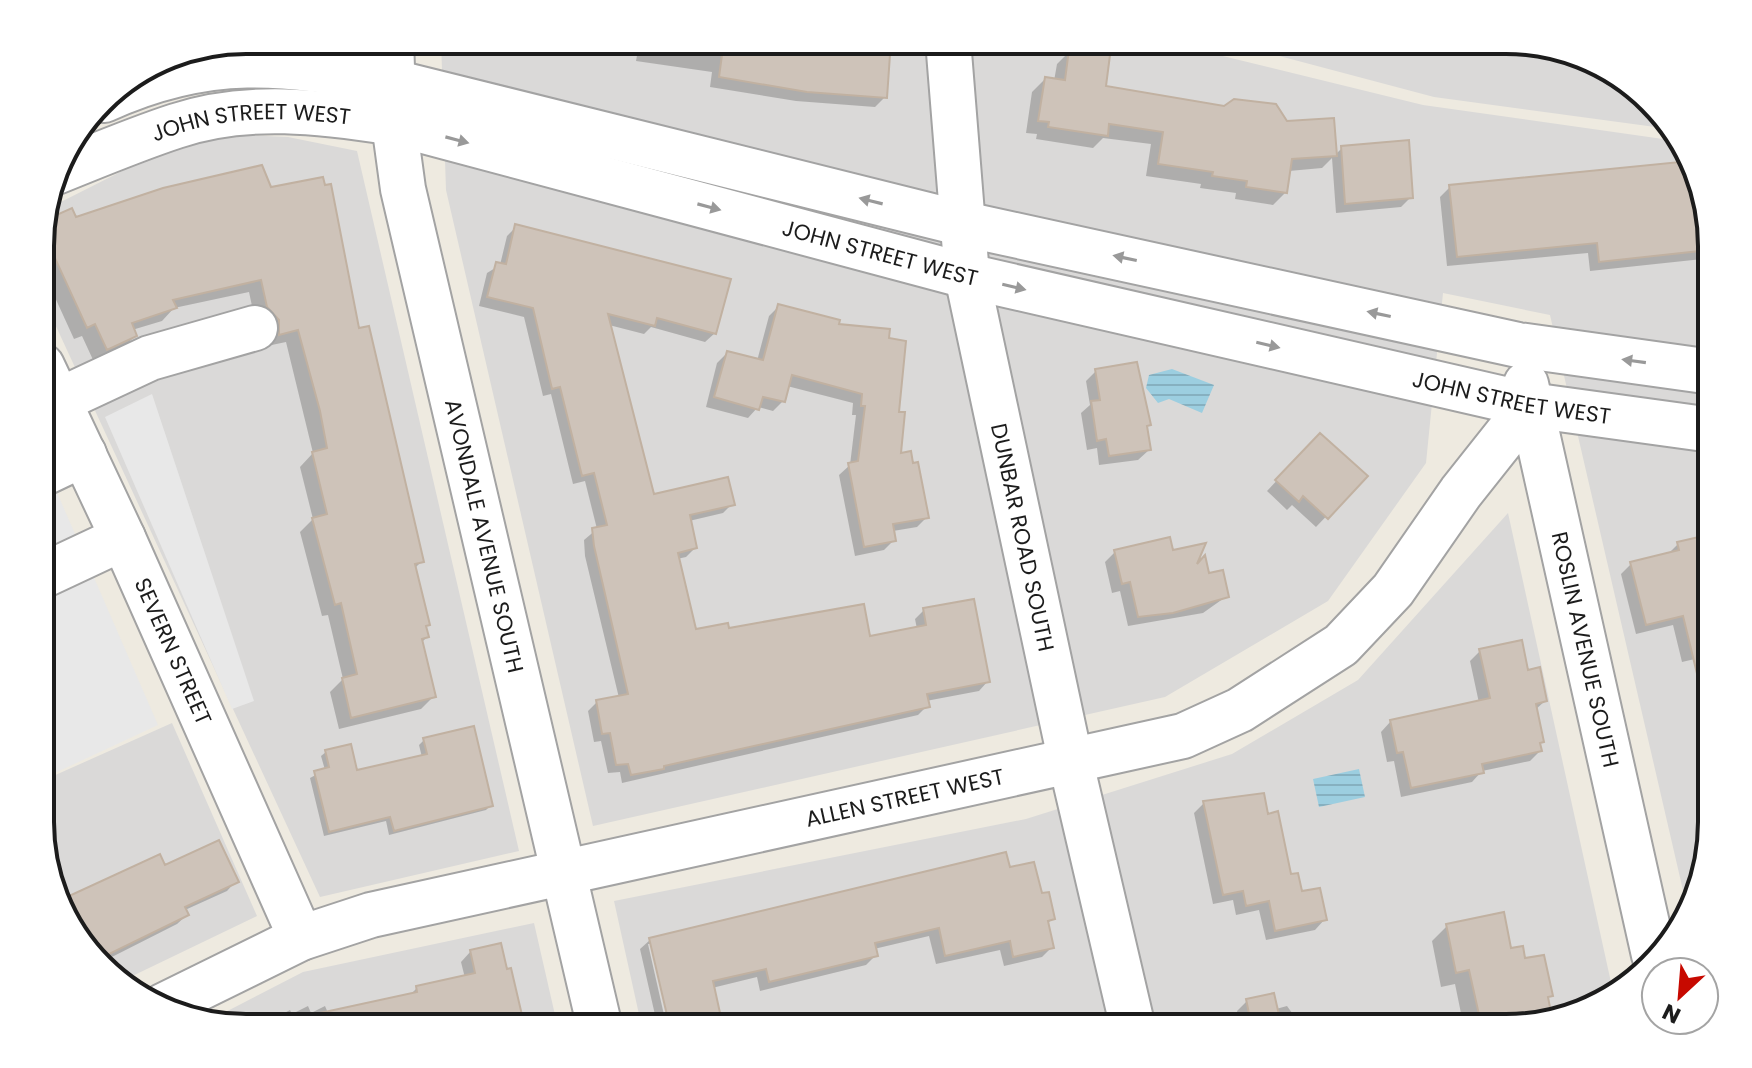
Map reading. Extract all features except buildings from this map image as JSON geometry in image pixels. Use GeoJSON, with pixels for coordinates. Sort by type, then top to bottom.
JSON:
{"type":"FeatureCollection","features":[{"type":"Feature","properties":{"kind":"street","name":"DUNBAR ROAD SOUTH"},"geometry":{"type":"LineString","coordinates":[[949,54],[967,276],[1071,763],[1130,1014]]}},
{"type":"Feature","properties":{"kind":"street","name":"JOHN STREET WEST"},"geometry":{"type":"LineString","coordinates":[[141,86],[183,70],[249,62],[325,69],[393,82],[964,224],[1518,345],[1698,370]]}},
{"type":"Feature","properties":{"kind":"street","name":"JOHN STREET WEST"},"geometry":{"type":"LineString","coordinates":[[73,166],[179,124],[250,112],[317,112],[393,82],[967,276],[1530,405],[1698,428]]}},
{"type":"Feature","properties":{"kind":"street","name":"AVONDALE AVENUE SOUTH"},"geometry":{"type":"LineString","coordinates":[[393,82],[403,189],[597,1014]]}},
{"type":"Feature","properties":{"kind":"street"},"geometry":{"type":"LineString","coordinates":[[54,382],[255,328]]}},
{"type":"Feature","properties":{"kind":"street","name":"ROSLIN AVENUE SOUTH"},"geometry":{"type":"LineString","coordinates":[[1518,345],[1652,946]]}},
{"type":"Feature","properties":{"kind":"street","name":"SEVERN STREET"},"geometry":{"type":"LineString","coordinates":[[54,391],[123,538],[301,938]]}},
{"type":"Feature","properties":{"kind":"street","name":"ALLEN STREET WEST"},"geometry":{"type":"LineString","coordinates":[[175,1000],[301,938],[371,915],[563,870],[1071,763],[1183,736],[1253,703],[1341,645],[1393,590],[1461,492],[1530,405]]}},
{"type":"Feature","properties":{"kind":"street"},"geometry":{"type":"LineString","coordinates":[[54,468],[84,454]]}},
{"type":"Feature","properties":{"kind":"street"},"geometry":{"type":"LineString","coordinates":[[54,570],[123,538]]}},
{"type":"Feature","properties":{"kind":"shaded area"},"geometry":{"type":"Polygon","coordinates":[[[441,54],[1214,54],[1423,105],[1665,139],[1683,173],[1698,233],[1698,835],[1684,893],[1550,315],[1443,293],[1426,463],[1328,601],[1165,697],[593,826],[446,190],[441,54]]]}},
{"type":"Feature","properties":{"kind":"shaded area"},"geometry":{"type":"Polygon","coordinates":[[[1272,54],[1531,56],[1556,61],[1602,80],[1642,110],[1656,127],[1434,97],[1272,54]]]}},
{"type":"Feature","properties":{"kind":"shaded area"},"geometry":{"type":"Polygon","coordinates":[[[223,134],[288,137],[357,151],[519,851],[320,897],[54,322],[54,246],[60,203],[150,157],[223,134]]]}},
{"type":"Feature","properties":{"kind":"shaded area"},"geometry":{"type":"Polygon","coordinates":[[[152,394],[254,701],[232,709],[105,417],[152,394]]]}},
{"type":"Feature","properties":{"kind":"shaded area"},"geometry":{"type":"Polygon","coordinates":[[[54,486],[158,725],[54,773],[54,486]]]}},
{"type":"Feature","properties":{"kind":"shaded area"},"geometry":{"type":"Polygon","coordinates":[[[1508,513],[1611,982],[1556,1007],[1519,1014],[639,1014],[614,901],[1026,819],[1232,754],[1358,680],[1508,513]]]}},
{"type":"Feature","properties":{"kind":"shaded area"},"geometry":{"type":"Polygon","coordinates":[[[172,723],[257,916],[132,976],[129,974],[86,929],[64,884],[56,847],[54,776],[172,723]]]}},
{"type":"Feature","properties":{"kind":"shaded area"},"geometry":{"type":"Polygon","coordinates":[[[534,923],[555,1014],[225,1012],[303,972],[534,923]]]}},
{"type":"Feature","properties":{"kind":"water"},"geometry":{"type":"Polygon","coordinates":[[[1172,369],[1214,385],[1202,413],[1169,399],[1158,403],[1146,388],[1149,375],[1172,369]]]}},
{"type":"Feature","properties":{"kind":"water"},"geometry":{"type":"Polygon","coordinates":[[[1359,769],[1365,797],[1319,807],[1313,779],[1359,769]]]}}]}
